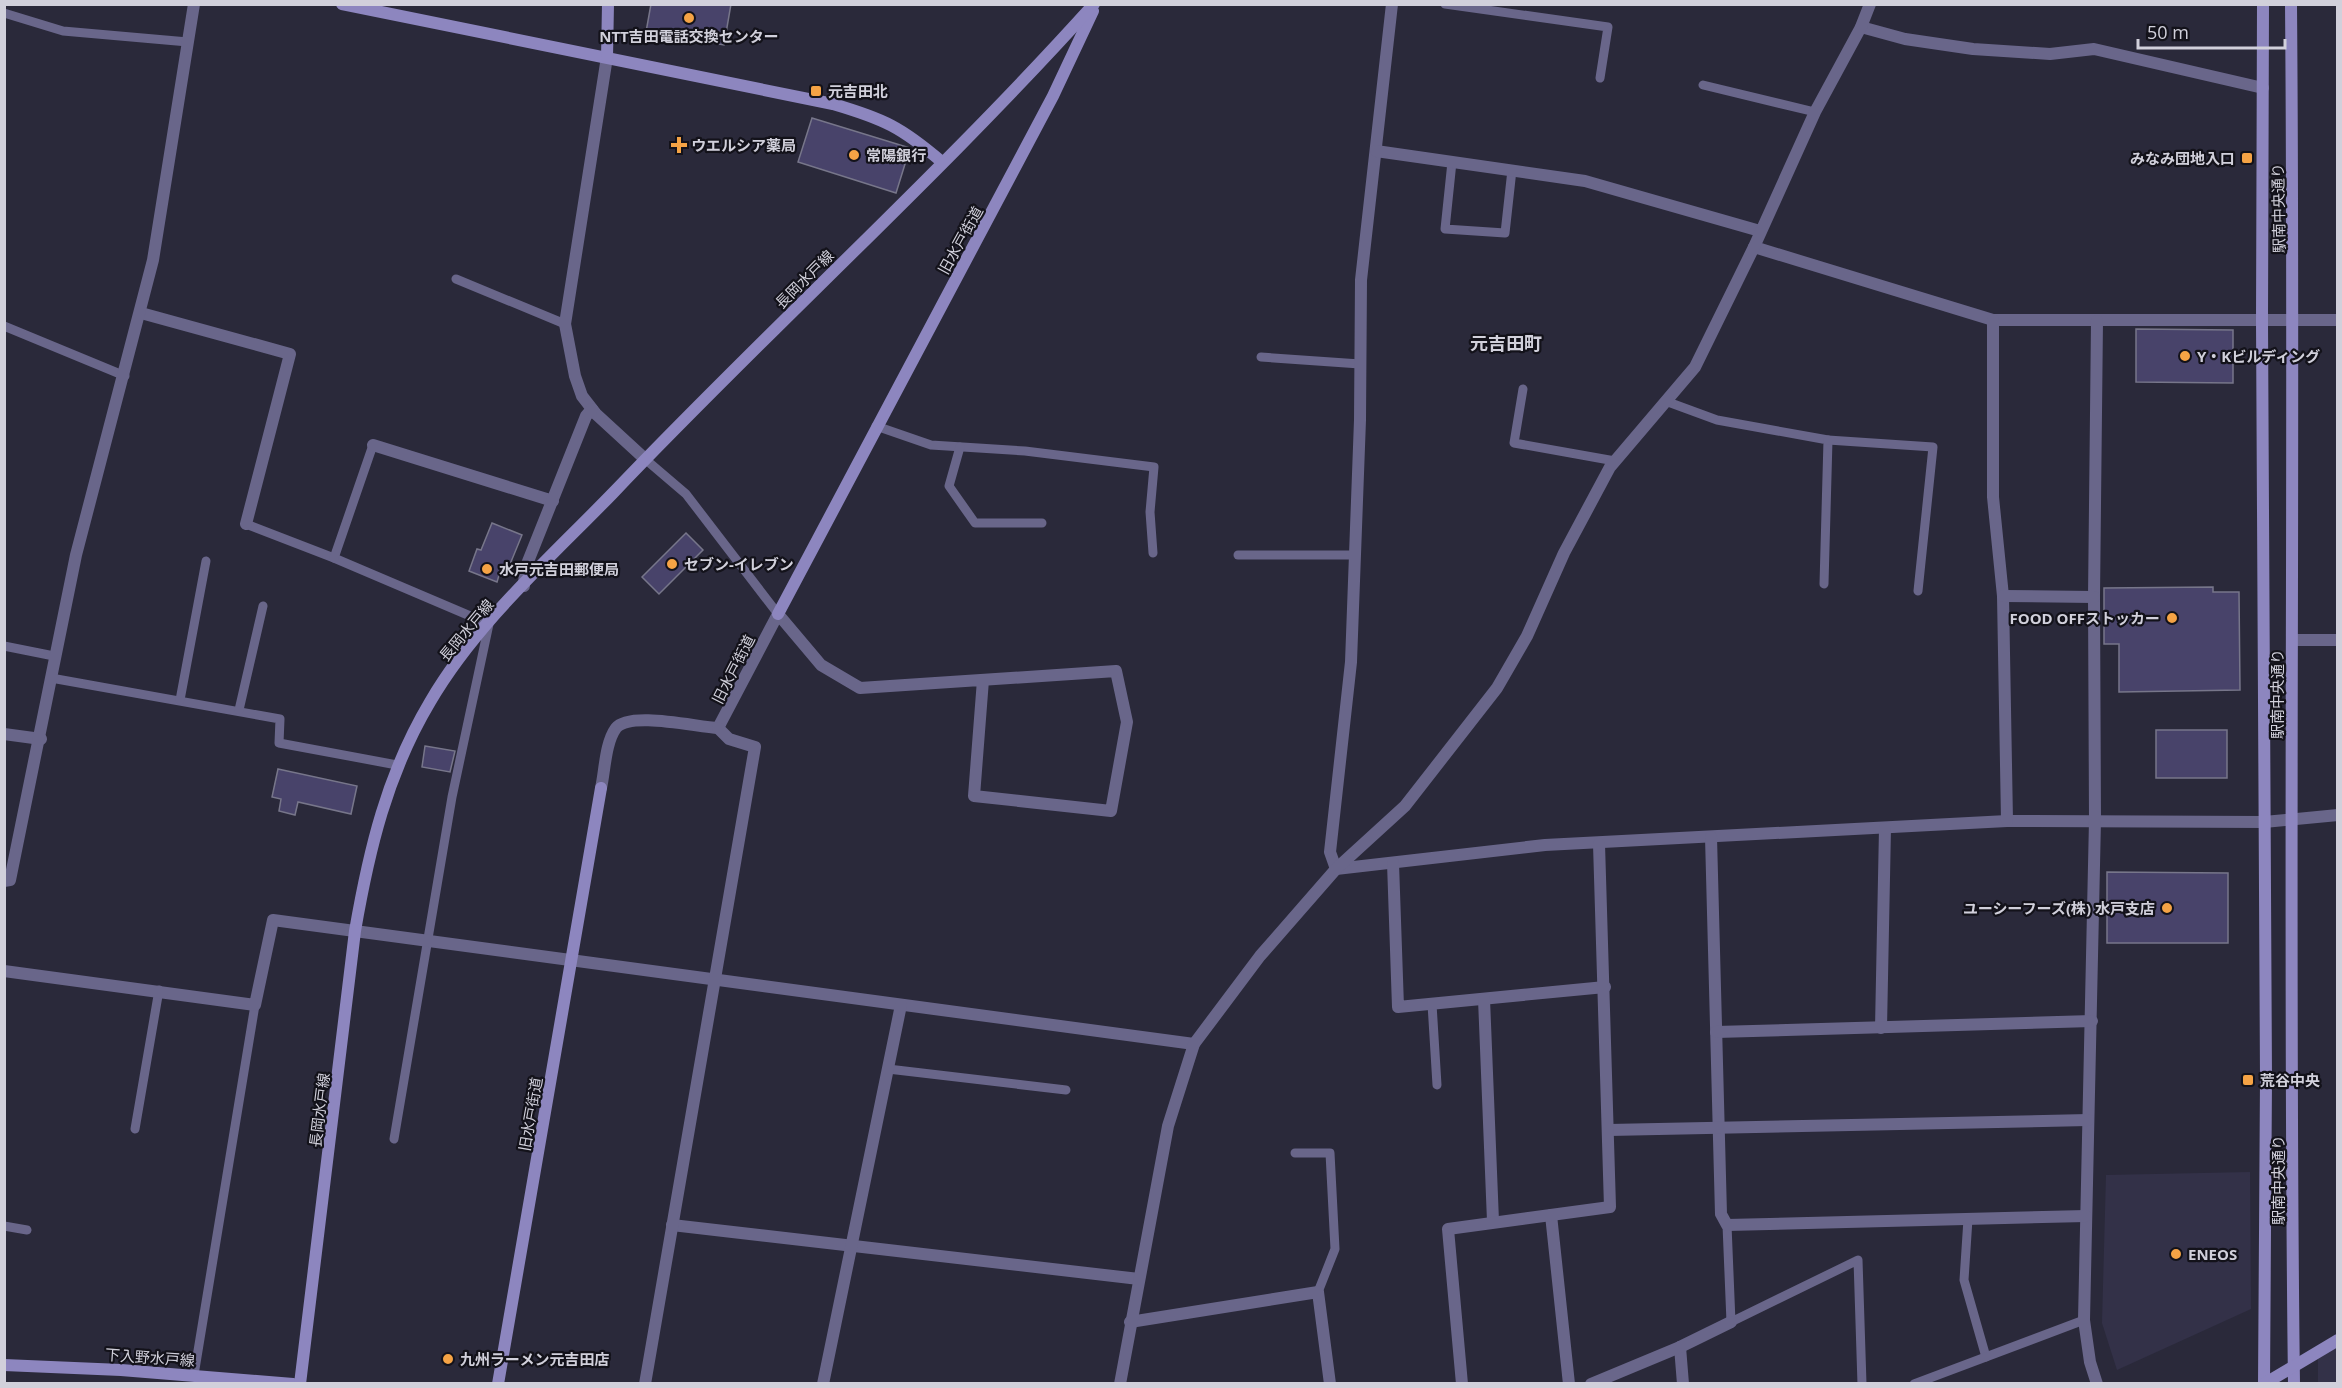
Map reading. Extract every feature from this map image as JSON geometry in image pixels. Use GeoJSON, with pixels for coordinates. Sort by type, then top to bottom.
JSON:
{"type":"FeatureCollection","features":[{"type":"Feature","properties":{"kind":"street"},"geometry":{"type":"LineString","coordinates":[[4,880],[10,880],[41,739],[54,656],[76,555],[141,313],[164,200],[194,4]]}},
{"type":"Feature","properties":{"kind":"street"},"geometry":{"type":"LineString","coordinates":[[342,4],[833,104],[894,125],[912,136],[942,162]]}},
{"type":"Feature","properties":{"kind":"street"},"geometry":{"type":"LineString","coordinates":[[608,4],[607,57],[565,324],[575,376],[582,396],[592,409],[645,459]]}},
{"type":"Feature","properties":{"kind":"street","name":"長岡水戸線"},"geometry":{"type":"LineString","coordinates":[[300,1383],[355,931],[368,861],[386,795],[397,765],[431,701],[489,624],[524,586],[645,459],[942,162],[1095,4]]}},
{"type":"Feature","properties":{"kind":"street","name":"旧水戸街道"},"geometry":{"type":"LineString","coordinates":[[498,1383],[610,740],[616,728],[626,722],[640,720],[718,728],[876,426],[1060,84],[1095,4]]}},
{"type":"Feature","properties":{"kind":"street"},"geometry":{"type":"LineString","coordinates":[[1336,869],[1330,852],[1351,662],[1361,280],[1392,4]]}},
{"type":"Feature","properties":{"kind":"street"},"geometry":{"type":"LineString","coordinates":[[1120,1383],[1168,1126],[1194,1044],[1260,956],[1336,869],[1405,807],[1446,757],[1497,688],[1527,636],[1564,554],[1615,461],[1695,368],[1754,247],[1815,112],[1861,27],[1870,4]]}},
{"type":"Feature","properties":{"kind":"street","name":"駅南中央通り"},"geometry":{"type":"LineString","coordinates":[[2263,4],[2264,1383]]}},
{"type":"Feature","properties":{"kind":"street","name":"駅南中央通り"},"geometry":{"type":"LineString","coordinates":[[2291,4],[2294,320],[2292,640],[2294,1383]]}},
{"type":"Feature","properties":{"kind":"street"},"geometry":{"type":"LineString","coordinates":[[1861,27],[1905,39],[1973,49],[2050,54],[2094,49],[2263,88]]}},
{"type":"Feature","properties":{"kind":"street"},"geometry":{"type":"LineString","coordinates":[[1376,151],[1585,181],[1760,231]]}},
{"type":"Feature","properties":{"kind":"street"},"geometry":{"type":"LineString","coordinates":[[1754,247],[1993,320],[2337,320]]}},
{"type":"Feature","properties":{"kind":"street"},"geometry":{"type":"LineString","coordinates":[[141,313],[290,354],[246,524]]}},
{"type":"Feature","properties":{"kind":"street"},"geometry":{"type":"LineString","coordinates":[[1993,320],[1993,497],[2003,596],[2007,821]]}},
{"type":"Feature","properties":{"kind":"street"},"geometry":{"type":"LineString","coordinates":[[2097,321],[2094,597],[2095,820],[2084,1320],[2090,1362],[2097,1383]]}},
{"type":"Feature","properties":{"kind":"street"},"geometry":{"type":"LineString","coordinates":[[524,586],[525,569],[586,416],[592,409]]}},
{"type":"Feature","properties":{"kind":"street"},"geometry":{"type":"LineString","coordinates":[[374,445],[553,501]]}},
{"type":"Feature","properties":{"kind":"street"},"geometry":{"type":"LineString","coordinates":[[2003,596],[2094,597]]}},
{"type":"Feature","properties":{"kind":"street"},"geometry":{"type":"LineString","coordinates":[[778,614],[821,665],[860,688],[1116,671],[1127,722],[1111,811],[974,796],[983,680]]}},
{"type":"Feature","properties":{"kind":"street"},"geometry":{"type":"LineString","coordinates":[[2292,640],[2337,640]]}},
{"type":"Feature","properties":{"kind":"street"},"geometry":{"type":"LineString","coordinates":[[645,1383],[755,747],[729,739],[718,728]]}},
{"type":"Feature","properties":{"kind":"street"},"geometry":{"type":"LineString","coordinates":[[4,734],[41,739]]}},
{"type":"Feature","properties":{"kind":"street"},"geometry":{"type":"LineString","coordinates":[[1336,869],[1545,845],[1599,844],[2007,821],[2264,822],[2337,815]]}},
{"type":"Feature","properties":{"kind":"street"},"geometry":{"type":"LineString","coordinates":[[1881,1028],[1885,828]]}},
{"type":"Feature","properties":{"kind":"street"},"geometry":{"type":"LineString","coordinates":[[1711,837],[1721,1214],[1727,1225],[2086,1216]]}},
{"type":"Feature","properties":{"kind":"street"},"geometry":{"type":"LineString","coordinates":[[1462,1383],[1448,1229],[1493,1221],[1610,1207],[1599,844]]}},
{"type":"Feature","properties":{"kind":"street"},"geometry":{"type":"LineString","coordinates":[[1393,863],[1398,1007],[1605,987]]}},
{"type":"Feature","properties":{"kind":"street"},"geometry":{"type":"LineString","coordinates":[[4,971],[159,990],[255,1005],[273,920],[1194,1044]]}},
{"type":"Feature","properties":{"kind":"street"},"geometry":{"type":"LineString","coordinates":[[1484,999],[1493,1221]]}},
{"type":"Feature","properties":{"kind":"street"},"geometry":{"type":"LineString","coordinates":[[823,1383],[901,1005]]}},
{"type":"Feature","properties":{"kind":"street"},"geometry":{"type":"LineString","coordinates":[[1716,1032],[2092,1021]]}},
{"type":"Feature","properties":{"kind":"street"},"geometry":{"type":"LineString","coordinates":[[1609,1130],[2088,1120]]}},
{"type":"Feature","properties":{"kind":"street"},"geometry":{"type":"LineString","coordinates":[[1551,1215],[1569,1383]]}},
{"type":"Feature","properties":{"kind":"street"},"geometry":{"type":"LineString","coordinates":[[672,1225],[1138,1279]]}},
{"type":"Feature","properties":{"kind":"street"},"geometry":{"type":"LineString","coordinates":[[1130,1322],[1318,1292],[1330,1383]]}},
{"type":"Feature","properties":{"kind":"street"},"geometry":{"type":"LineString","coordinates":[[1591,1383],[1680,1347],[1731,1322]]}},
{"type":"Feature","properties":{"kind":"street"},"geometry":{"type":"LineString","coordinates":[[2264,1383],[2337,1340]]}},
{"type":"Feature","properties":{"kind":"street"},"geometry":{"type":"LineString","coordinates":[[1680,1347],[1683,1383]]}},
{"type":"Feature","properties":{"kind":"street","name":"下入野水戸線"},"geometry":{"type":"LineString","coordinates":[[4,1365],[293,1383]]}},
{"type":"Feature","properties":{"kind":"lane"},"geometry":{"type":"LineString","coordinates":[[1445,4],[1608,27],[1600,78]]}},
{"type":"Feature","properties":{"kind":"lane"},"geometry":{"type":"LineString","coordinates":[[4,13],[63,31],[188,42]]}},
{"type":"Feature","properties":{"kind":"lane"},"geometry":{"type":"LineString","coordinates":[[1703,85],[1815,112]]}},
{"type":"Feature","properties":{"kind":"lane"},"geometry":{"type":"LineString","coordinates":[[1452,162],[1445,229],[1505,233],[1512,170]]}},
{"type":"Feature","properties":{"kind":"lane"},"geometry":{"type":"LineString","coordinates":[[456,279],[565,324]]}},
{"type":"Feature","properties":{"kind":"lane"},"geometry":{"type":"LineString","coordinates":[[4,326],[125,376]]}},
{"type":"Feature","properties":{"kind":"lane"},"geometry":{"type":"LineString","coordinates":[[1262,357],[1360,364]]}},
{"type":"Feature","properties":{"kind":"lane"},"geometry":{"type":"LineString","coordinates":[[1523,389],[1514,443],[1615,461]]}},
{"type":"Feature","properties":{"kind":"lane"},"geometry":{"type":"LineString","coordinates":[[1668,402],[1717,420],[1828,440],[1933,447],[1918,591]]}},
{"type":"Feature","properties":{"kind":"lane"},"geometry":{"type":"LineString","coordinates":[[876,426],[931,445],[1025,451],[1154,467],[1150,512],[1153,553]]}},
{"type":"Feature","properties":{"kind":"lane"},"geometry":{"type":"LineString","coordinates":[[1824,584],[1828,440]]}},
{"type":"Feature","properties":{"kind":"lane"},"geometry":{"type":"LineString","coordinates":[[334,558],[374,445]]}},
{"type":"Feature","properties":{"kind":"lane"},"geometry":{"type":"LineString","coordinates":[[960,447],[950,486],[975,523],[1042,523]]}},
{"type":"Feature","properties":{"kind":"lane"},"geometry":{"type":"LineString","coordinates":[[645,459],[686,495],[778,614]]}},
{"type":"Feature","properties":{"kind":"lane"},"geometry":{"type":"LineString","coordinates":[[246,524],[334,558],[489,624],[452,797],[393,1139]]}},
{"type":"Feature","properties":{"kind":"lane"},"geometry":{"type":"LineString","coordinates":[[1238,555],[1353,555]]}},
{"type":"Feature","properties":{"kind":"lane"},"geometry":{"type":"LineString","coordinates":[[180,700],[206,561]]}},
{"type":"Feature","properties":{"kind":"lane"},"geometry":{"type":"LineString","coordinates":[[239,710],[263,606]]}},
{"type":"Feature","properties":{"kind":"lane"},"geometry":{"type":"LineString","coordinates":[[4,646],[54,656]]}},
{"type":"Feature","properties":{"kind":"lane"},"geometry":{"type":"LineString","coordinates":[[51,678],[280,719],[279,743],[397,765]]}},
{"type":"Feature","properties":{"kind":"lane"},"geometry":{"type":"LineString","coordinates":[[135,1129],[159,990]]}},
{"type":"Feature","properties":{"kind":"lane"},"geometry":{"type":"LineString","coordinates":[[1432,1004],[1437,1085]]}},
{"type":"Feature","properties":{"kind":"lane"},"geometry":{"type":"LineString","coordinates":[[194,1376],[255,1005]]}},
{"type":"Feature","properties":{"kind":"lane"},"geometry":{"type":"LineString","coordinates":[[888,1069],[1066,1090]]}},
{"type":"Feature","properties":{"kind":"lane"},"geometry":{"type":"LineString","coordinates":[[1295,1153],[1330,1153],[1335,1249],[1318,1292]]}},
{"type":"Feature","properties":{"kind":"lane"},"geometry":{"type":"LineString","coordinates":[[1968,1219],[1964,1280],[1986,1357]]}},
{"type":"Feature","properties":{"kind":"lane"},"geometry":{"type":"LineString","coordinates":[[1727,1225],[1731,1322],[1858,1260],[1862,1383]]}},
{"type":"Feature","properties":{"kind":"lane"},"geometry":{"type":"LineString","coordinates":[[4,1226],[27,1230]]}},
{"type":"Feature","properties":{"kind":"lane"},"geometry":{"type":"LineString","coordinates":[[1914,1383],[2084,1320]]}},
{"type":"Feature","properties":{"kind":"shaded area"},"geometry":{"type":"Polygon","coordinates":[[[2250,1172],[2251,1309],[2117,1370],[2102,1323],[2106,1175],[2250,1172]]]}},
{"type":"Feature","properties":{"kind":"shaded area"},"geometry":{"type":"Polygon","coordinates":[[[2337,1344],[2337,1383],[2318,1384],[2318,1355],[2337,1344]]]}},
{"type":"Feature","properties":{"kind":"building","name":"NTT吉田電話交換センター"},"geometry":{"type":"Polygon","coordinates":[[[651,4],[731,4],[724,45],[646,32],[651,4]]]}},
{"type":"Feature","properties":{"kind":"building","name":"常陽銀行"},"geometry":{"type":"Polygon","coordinates":[[[812,118],[910,148],[896,193],[798,162],[812,118]]]}},
{"type":"Feature","properties":{"kind":"building","name":"Y・Kビルディング"},"geometry":{"type":"Polygon","coordinates":[[[2136,329],[2233,330],[2233,383],[2136,382],[2136,329]]]}},
{"type":"Feature","properties":{"kind":"building"},"geometry":{"type":"Polygon","coordinates":[[[492,523],[522,535],[506,574],[500,572],[497,582],[469,571],[477,549],[481,550],[492,523]]]}},
{"type":"Feature","properties":{"kind":"building","name":"セブン-イレブン"},"geometry":{"type":"Polygon","coordinates":[[[686,533],[703,550],[659,594],[642,577],[686,533]]]}},
{"type":"Feature","properties":{"kind":"building","name":"FOOD OFFストッカー"},"geometry":{"type":"Polygon","coordinates":[[[2213,587],[2213,592],[2239,592],[2240,690],[2119,692],[2119,644],[2104,644],[2104,588],[2213,587]]]}},
{"type":"Feature","properties":{"kind":"building"},"geometry":{"type":"Polygon","coordinates":[[[2156,730],[2227,730],[2227,778],[2156,778],[2156,730]]]}},
{"type":"Feature","properties":{"kind":"building"},"geometry":{"type":"Polygon","coordinates":[[[425,746],[455,751],[450,772],[422,767],[425,746]]]}},
{"type":"Feature","properties":{"kind":"building"},"geometry":{"type":"Polygon","coordinates":[[[278,769],[357,786],[351,814],[298,802],[295,815],[279,811],[281,799],[272,797],[278,769]]]}},
{"type":"Feature","properties":{"kind":"building","name":"ユーシーフーズ(株) 水戸支店"},"geometry":{"type":"Polygon","coordinates":[[[2107,872],[2228,873],[2228,943],[2107,943],[2107,872]]]}},
{"type":"Feature","properties":{"kind":"place","name":"NTT吉田電話交換センター"},"geometry":{"type":"Point","coordinates":[689,18]}},
{"type":"Feature","properties":{"kind":"place","name":"元吉田北"},"geometry":{"type":"Point","coordinates":[816,91]}},
{"type":"Feature","properties":{"kind":"place","name":"ウエルシア薬局"},"geometry":{"type":"Point","coordinates":[679,145]}},
{"type":"Feature","properties":{"kind":"place","name":"常陽銀行"},"geometry":{"type":"Point","coordinates":[854,155]}},
{"type":"Feature","properties":{"kind":"place","name":"みなみ団地入口"},"geometry":{"type":"Point","coordinates":[2247,158]}},
{"type":"Feature","properties":{"kind":"place","name":"Y・Kビルディング"},"geometry":{"type":"Point","coordinates":[2185,356]}},
{"type":"Feature","properties":{"kind":"place","name":"セブン-イレブン"},"geometry":{"type":"Point","coordinates":[672,564]}},
{"type":"Feature","properties":{"kind":"place","name":"水戸元吉田郵便局"},"geometry":{"type":"Point","coordinates":[487,569]}},
{"type":"Feature","properties":{"kind":"place","name":"FOOD OFFストッカー"},"geometry":{"type":"Point","coordinates":[2172,618]}},
{"type":"Feature","properties":{"kind":"place","name":"ユーシーフーズ(株) 水戸支店"},"geometry":{"type":"Point","coordinates":[2167,908]}},
{"type":"Feature","properties":{"kind":"place","name":"荒谷中央"},"geometry":{"type":"Point","coordinates":[2248,1080]}},
{"type":"Feature","properties":{"kind":"place","name":"ENEOS"},"geometry":{"type":"Point","coordinates":[2176,1254]}},
{"type":"Feature","properties":{"kind":"place","name":"九州ラーメン元吉田店"},"geometry":{"type":"Point","coordinates":[448,1359]}},
{"type":"Feature","properties":{"kind":"district","name":"元吉田町"},"geometry":{"type":"Point","coordinates":[1506,343]}}]}
